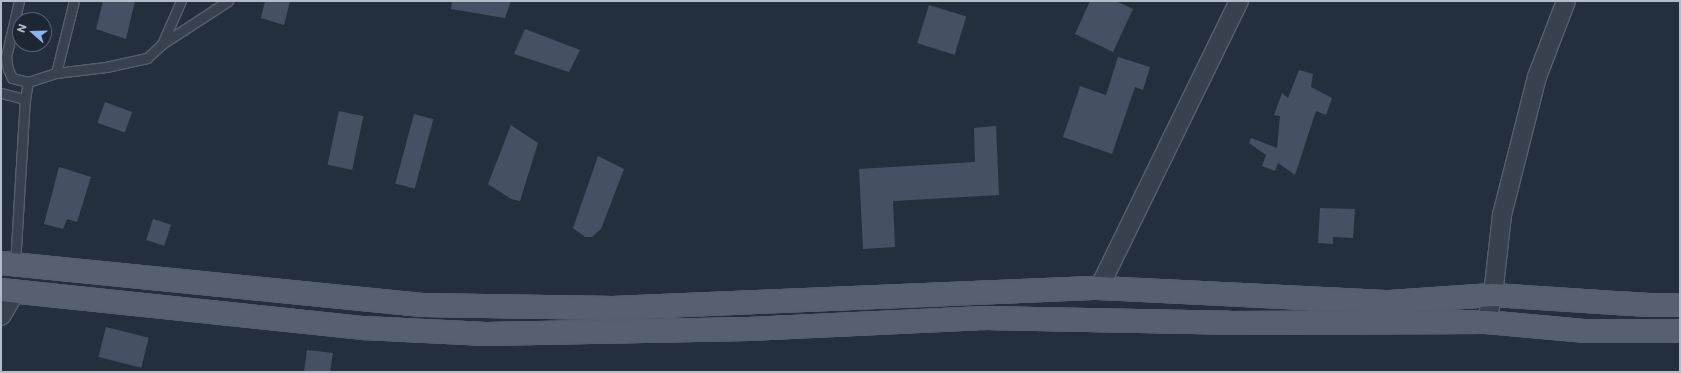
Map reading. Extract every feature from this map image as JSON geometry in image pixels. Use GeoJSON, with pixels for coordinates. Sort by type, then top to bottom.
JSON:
{"type":"FeatureCollection","features":[{"type":"Feature","properties":{"kind":"main road"},"geometry":{"type":"LineString","coordinates":[[8,264],[422,305],[613,308],[1099,288],[1390,302],[1493,295],[1649,305],[1680,305]]}},
{"type":"Feature","properties":{"kind":"main road"},"geometry":{"type":"LineString","coordinates":[[8,290],[364,328],[486,334],[749,329],[979,318],[1229,323],[1486,322],[1584,331],[1680,331]]}},
{"type":"Feature","properties":{"kind":"street"},"geometry":{"type":"LineString","coordinates":[[1099,288],[1239,1]]}},
{"type":"Feature","properties":{"kind":"street"},"geometry":{"type":"LineString","coordinates":[[1486,322],[1493,295],[1504,208],[1537,77],[1566,1]]}},
{"type":"Feature","properties":{"kind":"street"},"geometry":{"type":"LineString","coordinates":[[1,316],[8,290]]}},
{"type":"Feature","properties":{"kind":"lane"},"geometry":{"type":"LineString","coordinates":[[19,1],[6,57],[8,69],[12,78],[28,82],[56,72],[106,66],[147,58],[162,44],[228,1]]}},
{"type":"Feature","properties":{"kind":"lane"},"geometry":{"type":"LineString","coordinates":[[56,72],[74,1]]}},
{"type":"Feature","properties":{"kind":"lane"},"geometry":{"type":"LineString","coordinates":[[162,44],[181,1]]}},
{"type":"Feature","properties":{"kind":"lane"},"geometry":{"type":"LineString","coordinates":[[8,264],[28,82]]}},
{"type":"Feature","properties":{"kind":"lane"},"geometry":{"type":"LineString","coordinates":[[1,93],[25,99]]}},
{"type":"Feature","properties":{"kind":"building"},"geometry":{"type":"Polygon","coordinates":[[[103,1],[135,1],[126,39],[96,29],[103,1]]]}},
{"type":"Feature","properties":{"kind":"building"},"geometry":{"type":"Polygon","coordinates":[[[265,1],[290,1],[284,25],[261,18],[265,1]]]}},
{"type":"Feature","properties":{"kind":"building"},"geometry":{"type":"Polygon","coordinates":[[[452,1],[511,1],[505,18],[451,9],[452,1]]]}},
{"type":"Feature","properties":{"kind":"building"},"geometry":{"type":"Polygon","coordinates":[[[1090,1],[1116,1],[1133,9],[1113,52],[1075,34],[1090,1]]]}},
{"type":"Feature","properties":{"kind":"building"},"geometry":{"type":"Polygon","coordinates":[[[929,5],[966,16],[955,55],[917,43],[929,5]]]}},
{"type":"Feature","properties":{"kind":"building"},"geometry":{"type":"Polygon","coordinates":[[[525,29],[580,50],[569,72],[514,54],[525,29]]]}},
{"type":"Feature","properties":{"kind":"building"},"geometry":{"type":"Polygon","coordinates":[[[1118,57],[1150,67],[1143,90],[1135,87],[1112,154],[1063,137],[1080,86],[1106,95],[1118,57]]]}},
{"type":"Feature","properties":{"kind":"building"},"geometry":{"type":"Polygon","coordinates":[[[1299,70],[1313,74],[1311,87],[1332,98],[1326,115],[1316,111],[1295,175],[1278,163],[1275,171],[1262,166],[1266,155],[1249,143],[1251,138],[1277,148],[1280,116],[1274,115],[1282,93],[1288,98],[1299,70]]]}},
{"type":"Feature","properties":{"kind":"building"},"geometry":{"type":"Polygon","coordinates":[[[105,102],[132,112],[125,133],[97,123],[105,102]]]}},
{"type":"Feature","properties":{"kind":"building"},"geometry":{"type":"Polygon","coordinates":[[[339,111],[363,116],[352,170],[328,165],[339,111]]]}},
{"type":"Feature","properties":{"kind":"building"},"geometry":{"type":"Polygon","coordinates":[[[414,114],[433,119],[415,189],[395,184],[414,114]]]}},
{"type":"Feature","properties":{"kind":"building"},"geometry":{"type":"Polygon","coordinates":[[[511,125],[538,143],[520,201],[511,199],[488,184],[511,125]]]}},
{"type":"Feature","properties":{"kind":"building"},"geometry":{"type":"Polygon","coordinates":[[[996,126],[999,195],[893,201],[895,247],[863,249],[859,169],[975,162],[974,128],[996,126]]]}},
{"type":"Feature","properties":{"kind":"building"},"geometry":{"type":"Polygon","coordinates":[[[598,156],[624,169],[601,229],[592,237],[585,237],[573,228],[598,156]]]}},
{"type":"Feature","properties":{"kind":"building"},"geometry":{"type":"Polygon","coordinates":[[[59,167],[91,177],[77,222],[67,219],[63,229],[44,224],[59,167]]]}},
{"type":"Feature","properties":{"kind":"building"},"geometry":{"type":"Polygon","coordinates":[[[1320,208],[1355,209],[1353,238],[1333,237],[1333,244],[1318,243],[1320,208]]]}},
{"type":"Feature","properties":{"kind":"building"},"geometry":{"type":"Polygon","coordinates":[[[153,219],[171,225],[164,246],[146,240],[153,219]]]}},
{"type":"Feature","properties":{"kind":"building"},"geometry":{"type":"Polygon","coordinates":[[[106,327],[149,338],[141,368],[99,357],[106,327]]]}},
{"type":"Feature","properties":{"kind":"building"},"geometry":{"type":"Polygon","coordinates":[[[307,350],[333,353],[330,372],[304,372],[307,350]]]}}]}
